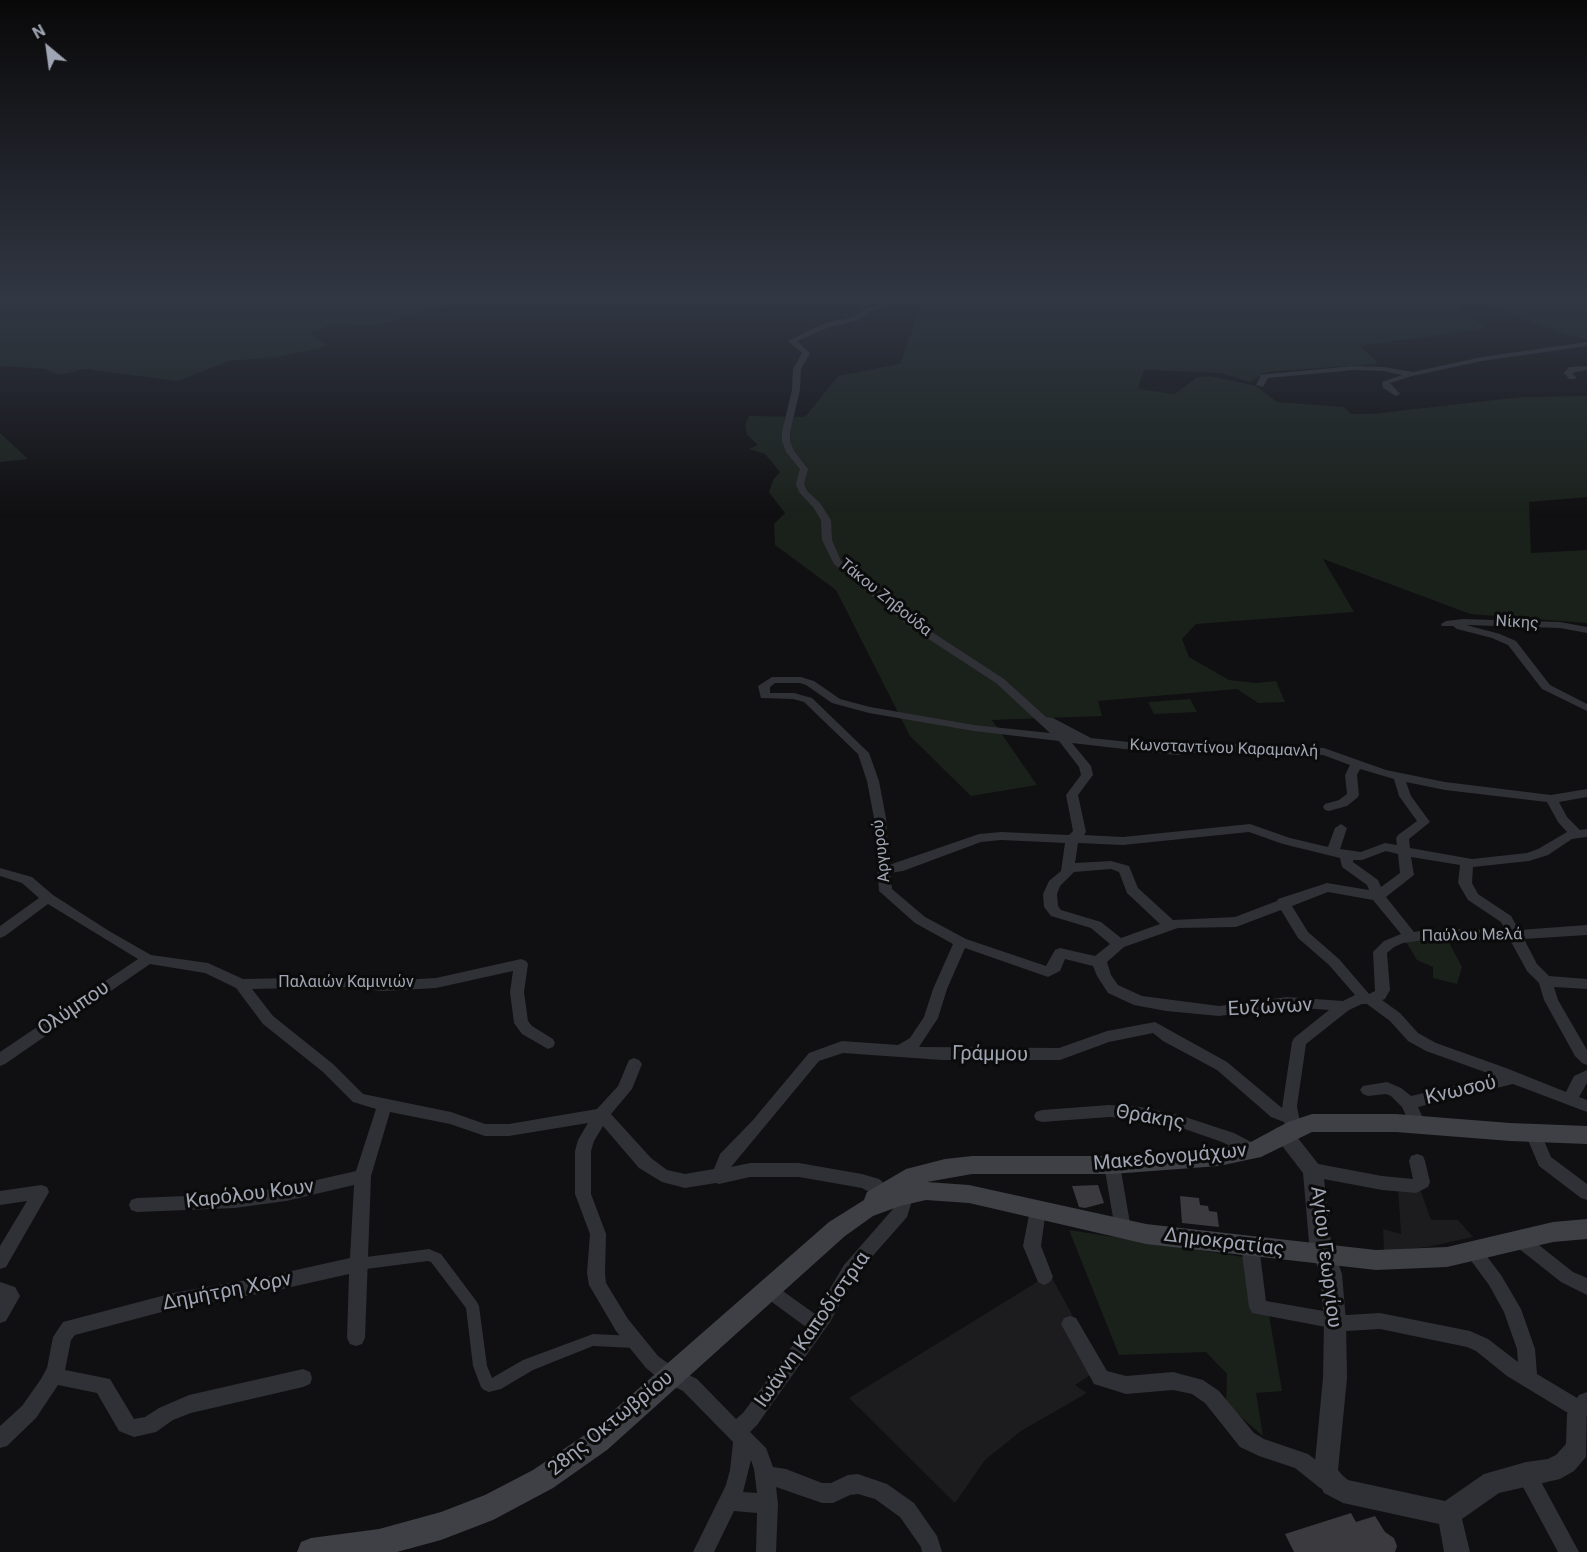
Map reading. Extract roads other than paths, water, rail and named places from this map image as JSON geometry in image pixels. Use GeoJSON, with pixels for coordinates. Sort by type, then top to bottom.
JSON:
{"type":"FeatureCollection","features":[{"type":"Feature","properties":{"kind":"main road","name":"Μακεδονομάχων"},"geometry":{"type":"LineString","coordinates":[[929,1181],[972,1165],[1112,1165],[1219,1157],[1253,1151],[1289,1127],[1312,1123],[1418,1125],[1587,1135]]}},
{"type":"Feature","properties":{"kind":"main road","name":"Δημοκρατίας"},"geometry":{"type":"LineString","coordinates":[[865,1209],[892,1195],[929,1181],[979,1196],[1123,1229],[1326,1256],[1413,1260],[1473,1251],[1553,1232],[1587,1228]]}},
{"type":"Feature","properties":{"kind":"main road","name":"28ης Οκτωβρίου"},"geometry":{"type":"LineString","coordinates":[[311,1552],[394,1539],[458,1520],[503,1501],[572,1461],[671,1376],[766,1289],[837,1229],[865,1209]]}},
{"type":"Feature","properties":{"kind":"street","name":"Τάκου Ζηβούδα"},"geometry":{"type":"LineString","coordinates":[[797,372],[796,390],[786,441],[790,452],[804,469],[800,484],[803,492],[817,505],[826,520],[827,540],[837,562],[911,623],[1000,681],[1063,739],[1087,770],[1087,775],[1072,795],[1080,829],[1079,834],[1072,839]]}},
{"type":"Feature","properties":{"kind":"street"},"geometry":{"type":"LineString","coordinates":[[1260,386],[1267,376],[1304,372]]}},
{"type":"Feature","properties":{"kind":"street"},"geometry":{"type":"LineString","coordinates":[[1404,372],[1413,374]]}},
{"type":"Feature","properties":{"kind":"street"},"geometry":{"type":"LineString","coordinates":[[1396,394],[1386,386],[1386,382],[1420,372]]}},
{"type":"Feature","properties":{"kind":"street"},"geometry":{"type":"LineString","coordinates":[[1569,372],[1572,377]]}},
{"type":"Feature","properties":{"kind":"street","name":"Νίκης"},"geometry":{"type":"LineString","coordinates":[[1587,630],[1560,625],[1527,623],[1450,623],[1512,643],[1546,687],[1587,708]]}},
{"type":"Feature","properties":{"kind":"street","name":"Αργυρού"},"geometry":{"type":"LineString","coordinates":[[793,679],[778,679],[768,683],[764,686],[765,696],[802,697],[813,702],[862,753],[873,781],[880,818],[886,891],[908,912],[961,942]]}},
{"type":"Feature","properties":{"kind":"street","name":"Κωνσταντίνου Καραμανλή"},"geometry":{"type":"LineString","coordinates":[[793,679],[810,683],[836,701],[869,710],[974,728],[1176,751],[1213,747],[1324,752],[1400,777],[1445,786],[1551,799],[1587,793]]}},
{"type":"Feature","properties":{"kind":"street"},"geometry":{"type":"LineString","coordinates":[[1038,715],[1094,743]]}},
{"type":"Feature","properties":{"kind":"street"},"geometry":{"type":"LineString","coordinates":[[1329,807],[1343,803],[1353,795],[1351,775],[1356,764]]}},
{"type":"Feature","properties":{"kind":"street"},"geometry":{"type":"LineString","coordinates":[[902,1050],[915,1042],[931,1018],[940,989],[961,942],[1048,972],[1055,967],[1060,952],[1098,962],[1119,944],[1177,923],[1236,922],[1327,887],[1377,896],[1407,875],[1402,835],[1423,825],[1424,822],[1405,796],[1400,777]]}},
{"type":"Feature","properties":{"kind":"street"},"geometry":{"type":"LineString","coordinates":[[1551,799],[1562,819],[1582,833]]}},
{"type":"Feature","properties":{"kind":"street"},"geometry":{"type":"LineString","coordinates":[[883,870],[898,867],[983,837],[1123,841],[1250,828],[1340,854],[1362,856],[1382,847],[1467,863],[1529,857],[1543,852],[1568,836],[1582,833]]}},
{"type":"Feature","properties":{"kind":"street"},"geometry":{"type":"LineString","coordinates":[[1341,828],[1340,854],[1349,867],[1373,883],[1377,896],[1410,937]]}},
{"type":"Feature","properties":{"kind":"street"},"geometry":{"type":"LineString","coordinates":[[1072,839],[1068,868],[1054,884],[1050,894],[1051,909],[1059,914],[1096,925],[1119,944]]}},
{"type":"Feature","properties":{"kind":"street"},"geometry":{"type":"LineString","coordinates":[[1467,863],[1465,883],[1473,897],[1480,904],[1503,916],[1532,967],[1545,981],[1557,1011],[1580,1052],[1587,1059]]}},
{"type":"Feature","properties":{"kind":"street"},"geometry":{"type":"LineString","coordinates":[[1068,868],[1112,865],[1124,869],[1132,890],[1170,926]]}},
{"type":"Feature","properties":{"kind":"street"},"geometry":{"type":"LineString","coordinates":[[0,872],[27,880],[48,898],[148,959],[208,968],[241,984],[268,1020],[328,1068],[358,1098],[451,1118],[485,1130],[509,1130],[602,1114]]}},
{"type":"Feature","properties":{"kind":"street"},"geometry":{"type":"LineString","coordinates":[[0,933],[48,898]]}},
{"type":"Feature","properties":{"kind":"street"},"geometry":{"type":"LineString","coordinates":[[1283,902],[1306,938],[1334,962],[1367,999],[1395,1017],[1418,1041],[1587,1106]]}},
{"type":"Feature","properties":{"kind":"street","name":"Παύλου Μελά"},"geometry":{"type":"LineString","coordinates":[[1367,999],[1380,995],[1383,990],[1380,952],[1389,944],[1410,937],[1445,934],[1515,935],[1587,930]]}},
{"type":"Feature","properties":{"kind":"street","name":"Ολύμπου"},"geometry":{"type":"LineString","coordinates":[[0,1060],[148,959]]}},
{"type":"Feature","properties":{"kind":"street","name":"Ευζώνων"},"geometry":{"type":"LineString","coordinates":[[1098,962],[1113,989],[1130,998],[1150,1003],[1209,1010],[1242,1009],[1287,1002],[1344,1006],[1367,999]]}},
{"type":"Feature","properties":{"kind":"street","name":"Παλαιών Καμινιών"},"geometry":{"type":"LineString","coordinates":[[241,984],[340,982],[383,986],[436,982],[521,964],[517,992],[521,1023],[527,1030],[548,1043]]}},
{"type":"Feature","properties":{"kind":"street"},"geometry":{"type":"LineString","coordinates":[[1545,981],[1587,984]]}},
{"type":"Feature","properties":{"kind":"street"},"geometry":{"type":"LineString","coordinates":[[1289,1127],[1290,1091],[1299,1042],[1344,1006]]}},
{"type":"Feature","properties":{"kind":"street","name":"Γράμμου"},"geometry":{"type":"LineString","coordinates":[[719,1177],[726,1159],[759,1124],[814,1057],[842,1047],[942,1054],[1053,1055],[1107,1037],[1155,1027],[1172,1039],[1222,1066],[1277,1113],[1289,1127]]}},
{"type":"Feature","properties":{"kind":"street"},"geometry":{"type":"LineString","coordinates":[[633,1064],[624,1089],[602,1114],[586,1140],[582,1167],[583,1194],[598,1234],[596,1273],[598,1285],[635,1342],[652,1362],[671,1376],[690,1385],[759,1455],[765,1475],[768,1504],[766,1552]]}},
{"type":"Feature","properties":{"kind":"street"},"geometry":{"type":"LineString","coordinates":[[1570,1099],[1579,1080],[1587,1076]]}},
{"type":"Feature","properties":{"kind":"street","name":"Κνωσού"},"geometry":{"type":"LineString","coordinates":[[1408,1104],[1514,1078]]}},
{"type":"Feature","properties":{"kind":"street"},"geometry":{"type":"LineString","coordinates":[[1368,1090],[1390,1088],[1408,1104],[1418,1125]]}},
{"type":"Feature","properties":{"kind":"street"},"geometry":{"type":"LineString","coordinates":[[356,1338],[363,1176],[385,1104]]}},
{"type":"Feature","properties":{"kind":"street","name":"Θράκης"},"geometry":{"type":"LineString","coordinates":[[1042,1116],[1109,1111],[1140,1113],[1179,1121],[1228,1137],[1253,1151]]}},
{"type":"Feature","properties":{"kind":"street"},"geometry":{"type":"LineString","coordinates":[[602,1114],[645,1163],[662,1175],[685,1181],[750,1170],[799,1170],[868,1183],[892,1195]]}},
{"type":"Feature","properties":{"kind":"street","name":"Αγίου Γεωργίου"},"geometry":{"type":"LineString","coordinates":[[1289,1127],[1313,1170],[1320,1242],[1331,1274],[1335,1321],[1333,1405],[1325,1466],[1331,1481]]}},
{"type":"Feature","properties":{"kind":"street"},"geometry":{"type":"LineString","coordinates":[[1533,1133],[1545,1161],[1552,1170],[1587,1193]]}},
{"type":"Feature","properties":{"kind":"street"},"geometry":{"type":"LineString","coordinates":[[1313,1170],[1382,1183],[1416,1186],[1422,1182],[1417,1161]]}},
{"type":"Feature","properties":{"kind":"street"},"geometry":{"type":"LineString","coordinates":[[1112,1165],[1123,1229]]}},
{"type":"Feature","properties":{"kind":"street","name":"Καρόλου Κουν"},"geometry":{"type":"LineString","coordinates":[[137,1205],[235,1201],[286,1194],[363,1176]]}},
{"type":"Feature","properties":{"kind":"street"},"geometry":{"type":"LineString","coordinates":[[0,1198],[41,1192],[0,1262]]}},
{"type":"Feature","properties":{"kind":"street","name":"Ιωάννη Καποδίστρια"},"geometry":{"type":"LineString","coordinates":[[739,1435],[818,1325],[850,1270],[902,1212],[903,1204],[892,1195]]}},
{"type":"Feature","properties":{"kind":"street"},"geometry":{"type":"LineString","coordinates":[[1038,1210],[1032,1246],[1044,1277]]}},
{"type":"Feature","properties":{"kind":"street"},"geometry":{"type":"LineString","coordinates":[[1519,1239],[1568,1277],[1587,1287]]}},
{"type":"Feature","properties":{"kind":"street"},"geometry":{"type":"LineString","coordinates":[[1070,1323],[1101,1378],[1126,1385],[1173,1381],[1196,1386],[1212,1397],[1246,1440],[1259,1447],[1301,1461],[1320,1477],[1331,1481],[1343,1491],[1448,1514],[1493,1483],[1526,1474],[1551,1471],[1561,1466],[1583,1440],[1583,1407],[1528,1378],[1470,1339],[1380,1321],[1347,1323],[1258,1307],[1250,1246]]}},
{"type":"Feature","properties":{"kind":"street"},"geometry":{"type":"LineString","coordinates":[[1473,1251],[1495,1280],[1512,1309],[1526,1349],[1528,1378]]}},
{"type":"Feature","properties":{"kind":"street"},"geometry":{"type":"LineString","coordinates":[[358,1264],[429,1255],[436,1258],[472,1306],[480,1366],[489,1385],[496,1384],[528,1365],[592,1340],[635,1342]]}},
{"type":"Feature","properties":{"kind":"street","name":"Δημήτρη Χορν"},"geometry":{"type":"LineString","coordinates":[[0,1439],[29,1412],[53,1376],[64,1332],[72,1327],[173,1301],[269,1284],[358,1264]]}},
{"type":"Feature","properties":{"kind":"street"},"geometry":{"type":"LineString","coordinates":[[766,1289],[818,1325]]}},
{"type":"Feature","properties":{"kind":"street"},"geometry":{"type":"LineString","coordinates":[[0,1290],[9,1292],[11,1296],[0,1316]]}},
{"type":"Feature","properties":{"kind":"street"},"geometry":{"type":"LineString","coordinates":[[53,1376],[103,1385],[126,1425],[134,1428],[149,1426],[171,1411],[189,1404],[303,1378]]}},
{"type":"Feature","properties":{"kind":"street"},"geometry":{"type":"LineString","coordinates":[[703,1552],[729,1501],[740,1470],[739,1435]]}},
{"type":"Feature","properties":{"kind":"street"},"geometry":{"type":"LineString","coordinates":[[1526,1474],[1569,1552]]}},
{"type":"Feature","properties":{"kind":"street"},"geometry":{"type":"LineString","coordinates":[[765,1475],[786,1479],[822,1493],[858,1484],[880,1491],[907,1510],[930,1544],[932,1552]]}},
{"type":"Feature","properties":{"kind":"street"},"geometry":{"type":"LineString","coordinates":[[729,1501],[768,1504]]}},
{"type":"Feature","properties":{"kind":"street"},"geometry":{"type":"LineString","coordinates":[[1448,1514],[1454,1529],[1457,1552]]}}]}
